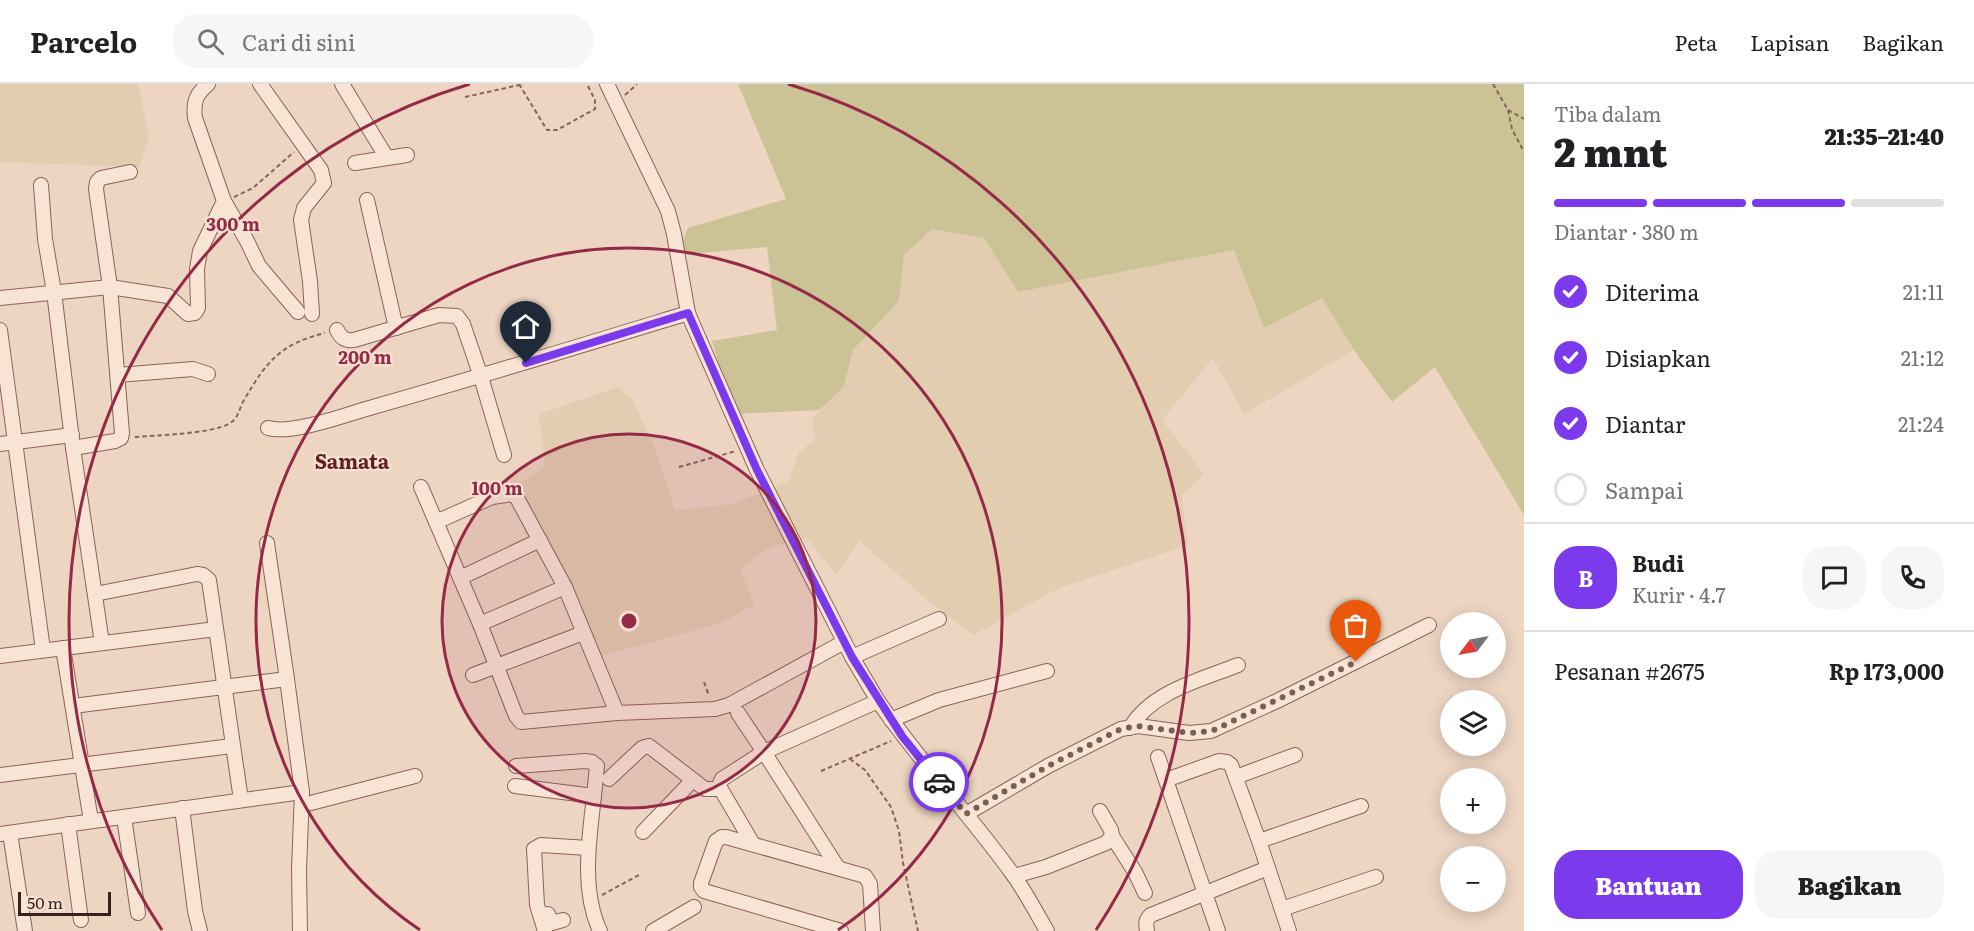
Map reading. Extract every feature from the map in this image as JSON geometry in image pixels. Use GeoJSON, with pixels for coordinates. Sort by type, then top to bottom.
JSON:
{"type":"FeatureCollection","features":[{"type":"Feature","properties":{"kind":"street"},"geometry":{"type":"LineString","coordinates":[[208,84],[195,98],[193,107],[224,201],[265,275],[305,313],[310,281],[301,220],[304,208],[324,183],[321,170],[260,84]]}},
{"type":"Feature","properties":{"kind":"street"},"geometry":{"type":"LineString","coordinates":[[342,84],[387,158]]}},
{"type":"Feature","properties":{"kind":"street"},"geometry":{"type":"LineString","coordinates":[[607,84],[668,211],[688,313],[747,448],[844,642],[878,701],[902,736],[1014,876],[1047,931]]}},
{"type":"Feature","properties":{"kind":"street"},"geometry":{"type":"LineString","coordinates":[[356,164],[407,155]]}},
{"type":"Feature","properties":{"kind":"street"},"geometry":{"type":"LineString","coordinates":[[0,444],[115,441],[121,438],[123,426],[110,287],[96,189],[97,182],[101,178],[130,172]]}},
{"type":"Feature","properties":{"kind":"street"},"geometry":{"type":"LineString","coordinates":[[41,185],[45,239],[102,643]]}},
{"type":"Feature","properties":{"kind":"street"},"geometry":{"type":"LineString","coordinates":[[367,200],[396,328]]}},
{"type":"Feature","properties":{"kind":"street"},"geometry":{"type":"LineString","coordinates":[[0,298],[110,287],[168,296],[188,314],[195,313],[198,308],[196,269],[200,251],[224,201]]}},
{"type":"Feature","properties":{"kind":"street"},"geometry":{"type":"LineString","coordinates":[[268,428],[276,431],[288,430],[481,376],[688,313]]}},
{"type":"Feature","properties":{"kind":"street"},"geometry":{"type":"LineString","coordinates":[[337,330],[340,336],[347,341],[439,315],[457,316],[463,324],[481,376],[504,455]]}},
{"type":"Feature","properties":{"kind":"street"},"geometry":{"type":"LineString","coordinates":[[0,330],[44,650]]}},
{"type":"Feature","properties":{"kind":"street"},"geometry":{"type":"LineString","coordinates":[[118,375],[193,369],[208,374]]}},
{"type":"Feature","properties":{"kind":"street"},"geometry":{"type":"LineString","coordinates":[[421,487],[480,624],[516,716],[521,722],[617,713],[715,709],[729,705],[844,642]]}},
{"type":"Feature","properties":{"kind":"street"},"geometry":{"type":"LineString","coordinates":[[436,522],[492,497],[512,494],[517,498],[565,587],[617,713]]}},
{"type":"Feature","properties":{"kind":"street"},"geometry":{"type":"LineString","coordinates":[[459,578],[540,540]]}},
{"type":"Feature","properties":{"kind":"street"},"geometry":{"type":"LineString","coordinates":[[267,543],[302,799],[299,869],[300,931]]}},
{"type":"Feature","properties":{"kind":"street"},"geometry":{"type":"LineString","coordinates":[[95,594],[184,576],[203,575],[208,580],[241,800]]}},
{"type":"Feature","properties":{"kind":"street"},"geometry":{"type":"LineString","coordinates":[[480,624],[565,587]]}},
{"type":"Feature","properties":{"kind":"street"},"geometry":{"type":"LineString","coordinates":[[852,657],[939,619]]}},
{"type":"Feature","properties":{"kind":"street"},"geometry":{"type":"LineString","coordinates":[[966,814],[1106,735],[1121,729],[1152,727],[1189,733],[1212,731],[1429,625]]}},
{"type":"Feature","properties":{"kind":"street"},"geometry":{"type":"LineString","coordinates":[[0,656],[216,629]]}},
{"type":"Feature","properties":{"kind":"street"},"geometry":{"type":"LineString","coordinates":[[473,675],[583,633]]}},
{"type":"Feature","properties":{"kind":"street"},"geometry":{"type":"LineString","coordinates":[[63,648],[91,821]]}},
{"type":"Feature","properties":{"kind":"street"},"geometry":{"type":"LineString","coordinates":[[1130,728],[1136,717],[1156,701],[1238,665]]}},
{"type":"Feature","properties":{"kind":"street"},"geometry":{"type":"LineString","coordinates":[[891,720],[939,700],[1047,671]]}},
{"type":"Feature","properties":{"kind":"street"},"geometry":{"type":"LineString","coordinates":[[73,706],[287,678]]}},
{"type":"Feature","properties":{"kind":"street"},"geometry":{"type":"LineString","coordinates":[[753,844],[720,789],[719,783],[722,779],[764,752],[878,701]]}},
{"type":"Feature","properties":{"kind":"street"},"geometry":{"type":"LineString","coordinates":[[738,712],[838,867]]}},
{"type":"Feature","properties":{"kind":"street"},"geometry":{"type":"LineString","coordinates":[[0,775],[232,746]]}},
{"type":"Feature","properties":{"kind":"street"},"geometry":{"type":"LineString","coordinates":[[609,779],[642,748],[649,746],[705,789],[720,789]]}},
{"type":"Feature","properties":{"kind":"street"},"geometry":{"type":"LineString","coordinates":[[1236,777],[1295,755]]}},
{"type":"Feature","properties":{"kind":"street"},"geometry":{"type":"LineString","coordinates":[[1158,757],[1218,931]]}},
{"type":"Feature","properties":{"kind":"street"},"geometry":{"type":"LineString","coordinates":[[516,766],[585,760],[597,766],[588,848],[591,901],[600,931]]}},
{"type":"Feature","properties":{"kind":"street"},"geometry":{"type":"LineString","coordinates":[[1166,780],[1223,761],[1231,765],[1289,931]]}},
{"type":"Feature","properties":{"kind":"street"},"geometry":{"type":"LineString","coordinates":[[25,931],[5,833],[241,800],[302,799],[415,776]]}},
{"type":"Feature","properties":{"kind":"street"},"geometry":{"type":"LineString","coordinates":[[642,832],[692,781]]}},
{"type":"Feature","properties":{"kind":"street"},"geometry":{"type":"LineString","coordinates":[[515,786],[594,796]]}},
{"type":"Feature","properties":{"kind":"street"},"geometry":{"type":"LineString","coordinates":[[1259,841],[1361,806]]}},
{"type":"Feature","properties":{"kind":"street"},"geometry":{"type":"LineString","coordinates":[[182,808],[195,911],[200,931]]}},
{"type":"Feature","properties":{"kind":"street"},"geometry":{"type":"LineString","coordinates":[[1100,811],[1145,893]]}},
{"type":"Feature","properties":{"kind":"street"},"geometry":{"type":"LineString","coordinates":[[124,817],[138,913]]}},
{"type":"Feature","properties":{"kind":"street"},"geometry":{"type":"LineString","coordinates":[[68,824],[81,920]]}},
{"type":"Feature","properties":{"kind":"street"},"geometry":{"type":"LineString","coordinates":[[1014,876],[1055,864],[1106,843],[1112,836]]}},
{"type":"Feature","properties":{"kind":"street"},"geometry":{"type":"LineString","coordinates":[[842,931],[702,890],[704,874],[718,839],[726,837],[862,875],[870,884],[873,931]]}},
{"type":"Feature","properties":{"kind":"street"},"geometry":{"type":"LineString","coordinates":[[545,931],[537,905],[534,849],[541,845],[588,848]]}},
{"type":"Feature","properties":{"kind":"street"},"geometry":{"type":"LineString","coordinates":[[1147,931],[1147,918],[1151,915],[1268,868]]}},
{"type":"Feature","properties":{"kind":"street"},"geometry":{"type":"LineString","coordinates":[[1282,909],[1376,877]]}},
{"type":"Feature","properties":{"kind":"street"},"geometry":{"type":"LineString","coordinates":[[653,931],[694,907]]}},
{"type":"Feature","properties":{"kind":"street"},"geometry":{"type":"LineString","coordinates":[[540,917],[548,914],[552,924],[563,920]]}},
{"type":"Feature","properties":{"kind":"path"},"geometry":{"type":"LineString","coordinates":[[465,97],[524,84]]}},
{"type":"Feature","properties":{"kind":"path"},"geometry":{"type":"LineString","coordinates":[[519,85],[547,130],[558,130],[595,109],[595,100],[587,84]]}},
{"type":"Feature","properties":{"kind":"path"},"geometry":{"type":"LineString","coordinates":[[1493,84],[1508,110],[1512,129],[1524,152]]}},
{"type":"Feature","properties":{"kind":"path"},"geometry":{"type":"LineString","coordinates":[[1508,110],[1524,119]]}},
{"type":"Feature","properties":{"kind":"path"},"geometry":{"type":"LineString","coordinates":[[224,201],[254,188],[303,144]]}},
{"type":"Feature","properties":{"kind":"path"},"geometry":{"type":"LineString","coordinates":[[121,438],[195,432],[230,423],[238,414],[257,378],[277,354],[300,340],[337,330]]}},
{"type":"Feature","properties":{"kind":"path"},"geometry":{"type":"LineString","coordinates":[[680,467],[747,448]]}},
{"type":"Feature","properties":{"kind":"path"},"geometry":{"type":"LineString","coordinates":[[821,771],[902,736]]}},
{"type":"Feature","properties":{"kind":"path"},"geometry":{"type":"LineString","coordinates":[[850,759],[866,770],[891,807],[899,831],[903,863],[918,931]]}},
{"type":"Feature","properties":{"kind":"path"},"geometry":{"type":"LineString","coordinates":[[591,901],[639,875]]}},
{"type":"Feature","properties":{"kind":"shaded area"},"geometry":{"type":"Polygon","coordinates":[[[0,84],[138,84],[149,135],[140,167],[0,162],[0,84]]]}},
{"type":"Feature","properties":{"kind":"shaded area"},"geometry":{"type":"Polygon","coordinates":[[[738,84],[1524,84],[1524,515],[1435,367],[1392,402],[1354,350],[1322,298],[1264,328],[1234,250],[1018,292],[984,238],[932,229],[904,255],[899,301],[853,350],[843,388],[819,410],[734,414],[712,341],[777,330],[767,247],[677,255],[688,228],[786,199],[738,84]]]}},
{"type":"Feature","properties":{"kind":"shaded area"},"geometry":{"type":"Polygon","coordinates":[[[932,229],[984,238],[1018,292],[1234,250],[1264,328],[1322,298],[1354,350],[1244,414],[1213,358],[1162,420],[1204,474],[1182,496],[1188,545],[1059,588],[974,635],[932,604],[859,541],[836,575],[807,538],[771,547],[740,568],[754,605],[721,623],[593,658],[542,536],[525,535],[516,485],[545,467],[539,414],[618,387],[632,399],[654,446],[675,510],[732,504],[788,482],[799,452],[815,440],[812,421],[819,410],[843,388],[853,350],[899,301],[904,255],[932,229]]]}},
{"type":"Feature","properties":{"kind":"way so far"},"geometry":{"type":"LineString","coordinates":[[939,782],[966,814],[1048,766],[1121,729],[1138,726],[1189,733],[1212,731],[1356,662]]}},
{"type":"Feature","properties":{"kind":"district","name":"Samata"},"geometry":{"type":"Point","coordinates":[352,460]}},
{"type":"Feature","properties":{"kind":"route"},"geometry":{"type":"LineString","coordinates":[[526,363],[688,313],[757,470],[852,657],[902,736],[939,782]]}}]}
